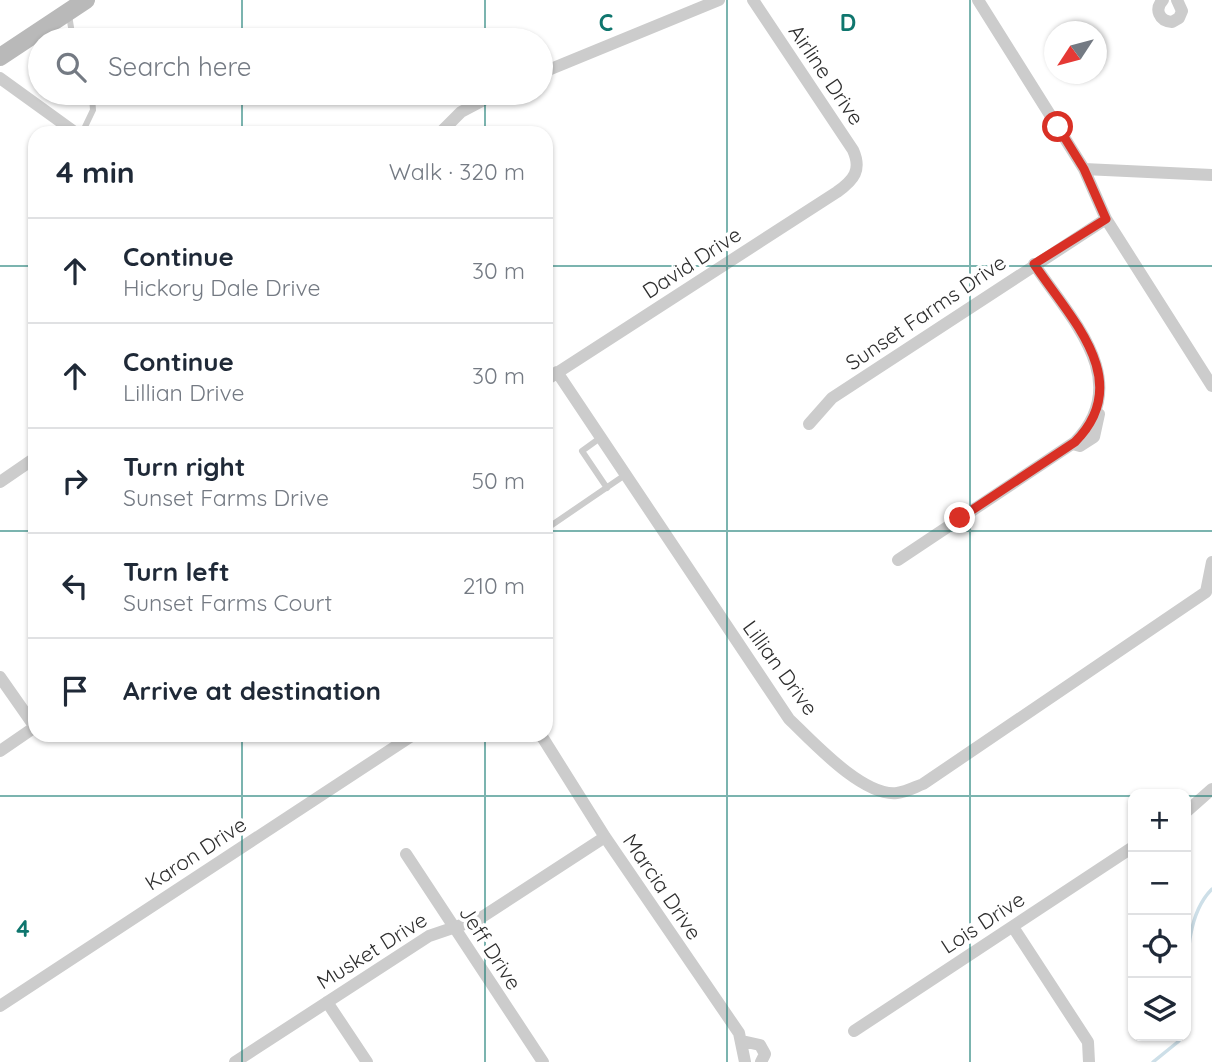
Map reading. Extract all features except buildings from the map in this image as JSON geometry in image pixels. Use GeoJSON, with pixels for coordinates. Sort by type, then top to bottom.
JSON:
{"type":"FeatureCollection","features":[{"type":"Feature","properties":{"kind":"main road"},"geometry":{"type":"LineString","coordinates":[[44,28],[86,0]]}},
{"type":"Feature","properties":{"kind":"main road"},"geometry":{"type":"LineString","coordinates":[[0,57],[28,38]]}},
{"type":"Feature","properties":{"kind":"street"},"geometry":{"type":"LineString","coordinates":[[553,68],[719,0]]}},
{"type":"Feature","properties":{"kind":"street","name":"Airline Drive"},"geometry":{"type":"LineString","coordinates":[[753,0],[853,150],[858,166],[856,175]]}},
{"type":"Feature","properties":{"kind":"street"},"geometry":{"type":"LineString","coordinates":[[978,0],[1084,169],[1106,219],[1212,386]]}},
{"type":"Feature","properties":{"kind":"street"},"geometry":{"type":"LineString","coordinates":[[1163,0],[1158,11],[1161,18],[1168,22],[1176,21],[1181,15],[1182,6],[1177,0]]}},
{"type":"Feature","properties":{"kind":"street"},"geometry":{"type":"LineString","coordinates":[[0,78],[28,98]]}},
{"type":"Feature","properties":{"kind":"street"},"geometry":{"type":"LineString","coordinates":[[37,105],[66,126]]}},
{"type":"Feature","properties":{"kind":"street"},"geometry":{"type":"LineString","coordinates":[[447,126],[461,112],[474,105]]}},
{"type":"Feature","properties":{"kind":"street"},"geometry":{"type":"LineString","coordinates":[[1084,169],[1212,175]]}},
{"type":"Feature","properties":{"kind":"street","name":"David Drive"},"geometry":{"type":"LineString","coordinates":[[553,375],[837,192],[856,175]]}},
{"type":"Feature","properties":{"kind":"street","name":"Sunset Farms Drive"},"geometry":{"type":"LineString","coordinates":[[809,424],[832,398],[1106,219]]}},
{"type":"Feature","properties":{"kind":"street"},"geometry":{"type":"LineString","coordinates":[[898,560],[1072,444],[1085,432],[1098,404],[1101,377],[1091,348],[1034,264]]}},
{"type":"Feature","properties":{"kind":"street","name":"Lillian Drive"},"geometry":{"type":"LineString","coordinates":[[553,377],[600,438],[789,719],[834,761],[879,791],[895,793],[923,783],[1209,596],[1212,562]]}},
{"type":"Feature","properties":{"kind":"street"},"geometry":{"type":"LineString","coordinates":[[0,482],[28,463]]}},
{"type":"Feature","properties":{"kind":"street"},"geometry":{"type":"LineString","coordinates":[[0,677],[28,717]]}},
{"type":"Feature","properties":{"kind":"street"},"geometry":{"type":"LineString","coordinates":[[0,751],[28,732]]}},
{"type":"Feature","properties":{"kind":"street","name":"Karon Drive"},"geometry":{"type":"LineString","coordinates":[[0,1006],[402,742]]}},
{"type":"Feature","properties":{"kind":"street","name":"Marcia Drive"},"geometry":{"type":"LineString","coordinates":[[545,742],[605,836],[743,1041],[746,1062]]}},
{"type":"Feature","properties":{"kind":"street"},"geometry":{"type":"LineString","coordinates":[[1191,808],[1212,789]]}},
{"type":"Feature","properties":{"kind":"street","name":"Musket Drive"},"geometry":{"type":"LineString","coordinates":[[235,1062],[429,936],[479,919],[605,836]]}},
{"type":"Feature","properties":{"kind":"street","name":"Lois Drive"},"geometry":{"type":"LineString","coordinates":[[854,1031],[1128,851]]}},
{"type":"Feature","properties":{"kind":"street","name":"Jeff Drive"},"geometry":{"type":"LineString","coordinates":[[406,854],[543,1062]]}},
{"type":"Feature","properties":{"kind":"street"},"geometry":{"type":"LineString","coordinates":[[1013,927],[1088,1042],[1088,1062]]}},
{"type":"Feature","properties":{"kind":"street"},"geometry":{"type":"LineString","coordinates":[[327,1002],[367,1062]]}},
{"type":"Feature","properties":{"kind":"street"},"geometry":{"type":"LineString","coordinates":[[743,1041],[760,1045],[765,1054],[761,1062]]}},
{"type":"Feature","properties":{"kind":"lane"},"geometry":{"type":"LineString","coordinates":[[68,12],[71,28]]}},
{"type":"Feature","properties":{"kind":"lane"},"geometry":{"type":"LineString","coordinates":[[85,126],[93,105]]}},
{"type":"Feature","properties":{"kind":"lane"},"geometry":{"type":"LineString","coordinates":[[600,438],[582,452],[607,488]]}},
{"type":"Feature","properties":{"kind":"lane"},"geometry":{"type":"LineString","coordinates":[[553,524],[625,475]]}},
{"type":"Feature","properties":{"kind":"waterway"},"geometry":{"type":"LineString","coordinates":[[1187,978],[1189,946],[1196,915],[1212,889]]}},
{"type":"Feature","properties":{"kind":"waterway"},"geometry":{"type":"LineString","coordinates":[[1153,1062],[1179,1041]]}},
{"type":"Feature","properties":{"kind":"route"},"geometry":{"type":"LineString","coordinates":[[960,518],[1075,442],[1085,432],[1099,402],[1101,377],[1091,348],[1034,264],[1106,219],[1084,169],[1058,127]]}}]}
